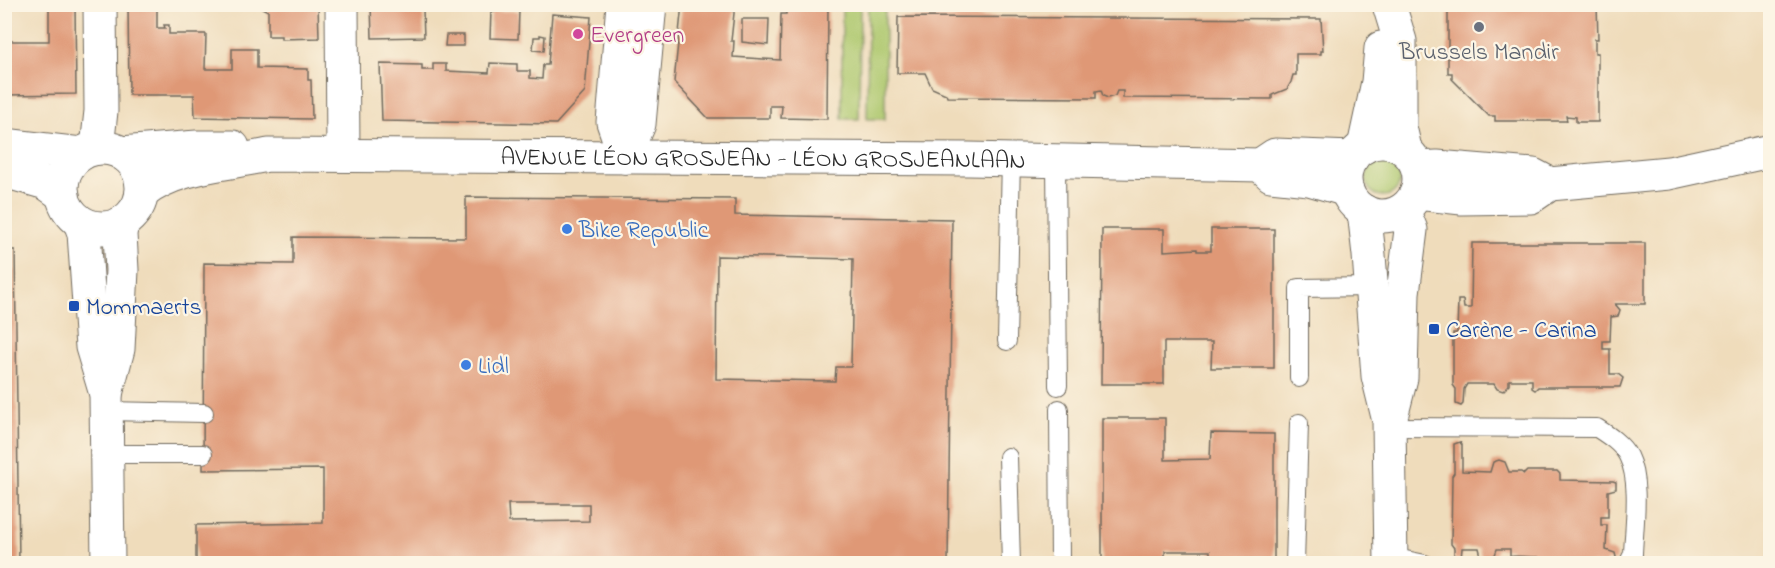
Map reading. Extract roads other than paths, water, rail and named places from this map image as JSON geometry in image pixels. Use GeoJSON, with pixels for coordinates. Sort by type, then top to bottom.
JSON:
{"type":"FeatureCollection","features":[{"type":"Feature","properties":{"kind":"street"},"geometry":{"type":"LineString","coordinates":[[100,4],[100,152]]}},
{"type":"Feature","properties":{"kind":"street"},"geometry":{"type":"LineString","coordinates":[[342,4],[343,155]]}},
{"type":"Feature","properties":{"kind":"street"},"geometry":{"type":"LineString","coordinates":[[623,4],[613,122],[625,157]]}},
{"type":"Feature","properties":{"kind":"street"},"geometry":{"type":"LineString","coordinates":[[625,157],[639,124],[650,4]]}},
{"type":"Feature","properties":{"kind":"street"},"geometry":{"type":"LineString","coordinates":[[1389,5],[1382,38],[1377,90],[1358,152],[1347,167],[1345,179],[1355,201],[1372,287],[1378,376],[1389,424],[1391,560]]}},
{"type":"Feature","properties":{"kind":"street"},"geometry":{"type":"LineString","coordinates":[[1389,5],[1400,41],[1400,117],[1411,180],[1411,230],[1403,293],[1401,378],[1389,424]]}},
{"type":"Feature","properties":{"kind":"street"},"geometry":{"type":"LineString","coordinates":[[1358,152],[1385,142],[1411,180],[1462,198],[1531,197],[1550,184],[1669,173],[1770,151]]}},
{"type":"Feature","properties":{"kind":"street","name":"AVENUE LÉON GROSJEAN - LÉON GROSJEANLAAN"},"geometry":{"type":"LineString","coordinates":[[4,145],[100,152],[250,147],[268,155]]}},
{"type":"Feature","properties":{"kind":"street"},"geometry":{"type":"LineString","coordinates":[[108,564],[106,403],[92,347],[84,233],[72,208],[65,174],[71,163],[100,152],[137,167],[142,180],[142,194]]}},
{"type":"Feature","properties":{"kind":"street","name":"AVENUE LÉON GROSJEAN - LÉON GROSJEANLAAN"},"geometry":{"type":"LineString","coordinates":[[122,223],[136,210],[142,194],[153,184],[199,168],[268,155],[1011,159],[1260,165],[1275,155],[1358,152]]}},
{"type":"Feature","properties":{"kind":"street","name":"AVENUE LÉON GROSJEAN - LÉON GROSJEANLAAN"},"geometry":{"type":"LineString","coordinates":[[1260,165],[1271,175],[1309,178],[1355,201]]}},
{"type":"Feature","properties":{"kind":"street"},"geometry":{"type":"LineString","coordinates":[[4,171],[46,183],[72,208],[101,228],[122,223]]}},
{"type":"Feature","properties":{"kind":"street"},"geometry":{"type":"LineString","coordinates":[[1355,201],[1384,216],[1411,180]]}},
{"type":"Feature","properties":{"kind":"street"},"geometry":{"type":"LineString","coordinates":[[106,403],[118,349],[122,223]]}},
{"type":"Feature","properties":{"kind":"lane"},"geometry":{"type":"LineString","coordinates":[[1369,4],[1389,5]]}},
{"type":"Feature","properties":{"kind":"lane"},"geometry":{"type":"LineString","coordinates":[[1007,341],[1011,159]]}},
{"type":"Feature","properties":{"kind":"lane"},"geometry":{"type":"LineString","coordinates":[[1056,160],[1058,386]]}},
{"type":"Feature","properties":{"kind":"lane"},"geometry":{"type":"LineString","coordinates":[[1299,378],[1299,288],[1372,287]]}},
{"type":"Feature","properties":{"kind":"lane"},"geometry":{"type":"LineString","coordinates":[[106,403],[204,413]]}},
{"type":"Feature","properties":{"kind":"lane"},"geometry":{"type":"LineString","coordinates":[[1059,409],[1060,564]]}},
{"type":"Feature","properties":{"kind":"lane"},"geometry":{"type":"LineString","coordinates":[[1295,564],[1299,423]]}},
{"type":"Feature","properties":{"kind":"lane"},"geometry":{"type":"LineString","coordinates":[[1389,424],[1597,428],[1614,439],[1628,455],[1636,484],[1633,554],[1628,564]]}},
{"type":"Feature","properties":{"kind":"lane"},"geometry":{"type":"LineString","coordinates":[[107,454],[203,454]]}},
{"type":"Feature","properties":{"kind":"lane"},"geometry":{"type":"LineString","coordinates":[[1008,457],[1011,564]]}},
{"type":"Feature","properties":{"kind":"lane"},"geometry":{"type":"LineString","coordinates":[[1391,560],[1425,564]]}},
{"type":"Feature","properties":{"kind":"place","name":"Brussels Mandir"},"geometry":{"type":"Point","coordinates":[1479,27]}},
{"type":"Feature","properties":{"kind":"place","name":"Evergreen"},"geometry":{"type":"Point","coordinates":[578,34]}},
{"type":"Feature","properties":{"kind":"place","name":"Bike Republic"},"geometry":{"type":"Point","coordinates":[567,229]}},
{"type":"Feature","properties":{"kind":"place","name":"Mommaerts"},"geometry":{"type":"Point","coordinates":[74,306]}},
{"type":"Feature","properties":{"kind":"place","name":"Carène - Carina"},"geometry":{"type":"Point","coordinates":[1434,329]}},
{"type":"Feature","properties":{"kind":"place","name":"Lidl"},"geometry":{"type":"Point","coordinates":[466,365]}}]}
